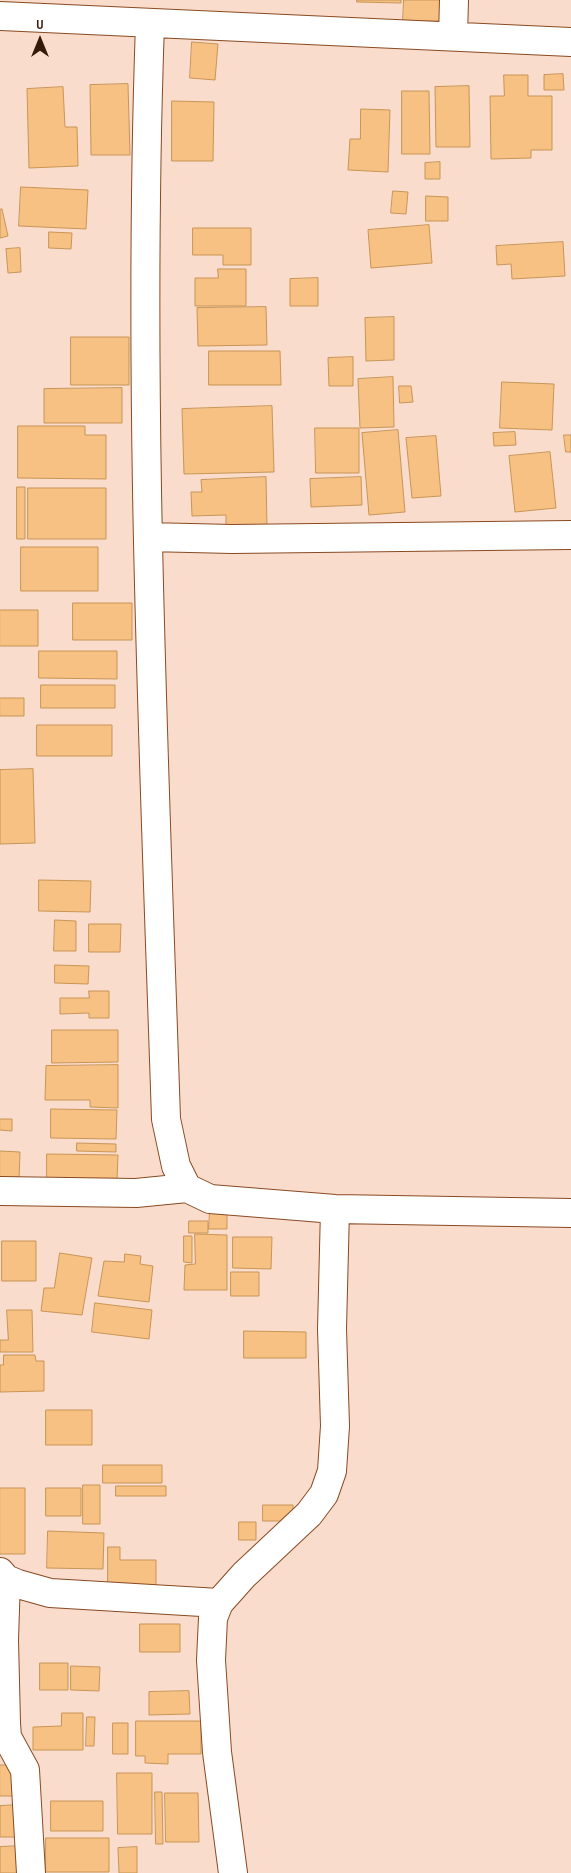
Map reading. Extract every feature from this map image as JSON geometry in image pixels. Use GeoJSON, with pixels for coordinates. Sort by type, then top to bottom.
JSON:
{"type":"FeatureCollection","features":[{"type":"Feature","properties":{"kind":"street"},"geometry":{"type":"LineString","coordinates":[[453,36],[454,0]]}},
{"type":"Feature","properties":{"kind":"street"},"geometry":{"type":"LineString","coordinates":[[9,11],[150,24],[571,42]]}},
{"type":"Feature","properties":{"kind":"street"},"geometry":{"type":"LineString","coordinates":[[150,24],[144,264],[148,537],[166,1119],[176,1166],[187,1188]]}},
{"type":"Feature","properties":{"kind":"street"},"geometry":{"type":"LineString","coordinates":[[148,537],[232,539],[571,535]]}},
{"type":"Feature","properties":{"kind":"street"},"geometry":{"type":"LineString","coordinates":[[0,1191],[136,1193],[187,1188],[210,1199],[335,1209],[571,1213]]}},
{"type":"Feature","properties":{"kind":"street"},"geometry":{"type":"LineString","coordinates":[[233,1873],[217,1752],[211,1660],[212,1628],[219,1603],[244,1575],[309,1514],[324,1494],[332,1471],[335,1426],[332,1329],[335,1209]]}},
{"type":"Feature","properties":{"kind":"street"},"geometry":{"type":"LineString","coordinates":[[32,1873],[25,1770],[7,1737],[3,1576],[50,1593],[219,1603]]}},
{"type":"Feature","properties":{"kind":"building"},"geometry":{"type":"Polygon","coordinates":[[[357,0],[401,0],[401,3],[357,2],[357,0]]]}},
{"type":"Feature","properties":{"kind":"building"},"geometry":{"type":"Polygon","coordinates":[[[404,0],[452,0],[451,21],[403,21],[404,0]]]}},
{"type":"Feature","properties":{"kind":"building"},"geometry":{"type":"Polygon","coordinates":[[[192,42],[218,44],[215,80],[190,78],[192,42]]]}},
{"type":"Feature","properties":{"kind":"building"},"geometry":{"type":"Polygon","coordinates":[[[563,74],[564,90],[544,90],[544,75],[563,74]]]}},
{"type":"Feature","properties":{"kind":"building"},"geometry":{"type":"Polygon","coordinates":[[[504,75],[528,75],[528,96],[552,96],[552,150],[531,150],[531,158],[491,159],[490,96],[504,96],[504,75]]]}},
{"type":"Feature","properties":{"kind":"building"},"geometry":{"type":"Polygon","coordinates":[[[128,84],[130,155],[91,155],[90,85],[128,84]]]}},
{"type":"Feature","properties":{"kind":"building"},"geometry":{"type":"Polygon","coordinates":[[[469,86],[470,147],[436,147],[435,87],[469,86]]]}},
{"type":"Feature","properties":{"kind":"building"},"geometry":{"type":"Polygon","coordinates":[[[63,87],[65,127],[77,127],[78,166],[29,168],[27,89],[63,87]]]}},
{"type":"Feature","properties":{"kind":"building"},"geometry":{"type":"Polygon","coordinates":[[[402,91],[429,91],[430,154],[402,154],[402,91]]]}},
{"type":"Feature","properties":{"kind":"building"},"geometry":{"type":"Polygon","coordinates":[[[172,101],[214,102],[213,161],[172,161],[172,101]]]}},
{"type":"Feature","properties":{"kind":"building"},"geometry":{"type":"Polygon","coordinates":[[[361,109],[390,110],[388,172],[348,170],[350,139],[360,139],[361,109]]]}},
{"type":"Feature","properties":{"kind":"building"},"geometry":{"type":"Polygon","coordinates":[[[440,162],[440,179],[425,179],[425,163],[440,162]]]}},
{"type":"Feature","properties":{"kind":"building"},"geometry":{"type":"Polygon","coordinates":[[[21,187],[88,190],[86,229],[19,226],[21,187]]]}},
{"type":"Feature","properties":{"kind":"building"},"geometry":{"type":"Polygon","coordinates":[[[393,191],[408,192],[406,214],[391,213],[393,191]]]}},
{"type":"Feature","properties":{"kind":"building"},"geometry":{"type":"Polygon","coordinates":[[[426,196],[448,197],[448,221],[426,221],[426,196]]]}},
{"type":"Feature","properties":{"kind":"building"},"geometry":{"type":"Polygon","coordinates":[[[2,209],[8,236],[0,238],[0,210],[2,209]]]}},
{"type":"Feature","properties":{"kind":"building"},"geometry":{"type":"Polygon","coordinates":[[[429,225],[432,263],[371,268],[368,230],[429,225]]]}},
{"type":"Feature","properties":{"kind":"building"},"geometry":{"type":"Polygon","coordinates":[[[193,228],[251,228],[251,265],[223,265],[223,255],[193,255],[193,228]]]}},
{"type":"Feature","properties":{"kind":"building"},"geometry":{"type":"Polygon","coordinates":[[[49,232],[72,233],[71,249],[49,248],[49,232]]]}},
{"type":"Feature","properties":{"kind":"building"},"geometry":{"type":"Polygon","coordinates":[[[563,242],[565,276],[512,279],[511,264],[497,265],[496,246],[563,242]]]}},
{"type":"Feature","properties":{"kind":"building"},"geometry":{"type":"Polygon","coordinates":[[[20,248],[21,272],[8,273],[6,249],[20,248]]]}},
{"type":"Feature","properties":{"kind":"building"},"geometry":{"type":"Polygon","coordinates":[[[218,269],[246,269],[246,306],[195,306],[195,278],[218,278],[218,269]]]}},
{"type":"Feature","properties":{"kind":"building"},"geometry":{"type":"Polygon","coordinates":[[[318,278],[318,306],[290,306],[290,279],[318,278]]]}},
{"type":"Feature","properties":{"kind":"building"},"geometry":{"type":"Polygon","coordinates":[[[266,307],[267,345],[198,346],[197,308],[266,307]]]}},
{"type":"Feature","properties":{"kind":"building"},"geometry":{"type":"Polygon","coordinates":[[[394,317],[394,360],[366,361],[365,318],[394,317]]]}},
{"type":"Feature","properties":{"kind":"building"},"geometry":{"type":"Polygon","coordinates":[[[71,337],[129,337],[129,385],[71,385],[71,337]]]}},
{"type":"Feature","properties":{"kind":"building"},"geometry":{"type":"Polygon","coordinates":[[[209,351],[280,351],[281,385],[209,385],[209,351]]]}},
{"type":"Feature","properties":{"kind":"building"},"geometry":{"type":"Polygon","coordinates":[[[353,357],[353,386],[329,386],[328,358],[353,357]]]}},
{"type":"Feature","properties":{"kind":"building"},"geometry":{"type":"Polygon","coordinates":[[[393,377],[394,427],[360,428],[358,379],[393,377]]]}},
{"type":"Feature","properties":{"kind":"building"},"geometry":{"type":"Polygon","coordinates":[[[502,382],[554,384],[552,430],[500,428],[502,382]]]}},
{"type":"Feature","properties":{"kind":"building"},"geometry":{"type":"Polygon","coordinates":[[[399,386],[411,386],[413,402],[400,403],[399,386]]]}},
{"type":"Feature","properties":{"kind":"building"},"geometry":{"type":"Polygon","coordinates":[[[122,388],[122,423],[44,423],[44,389],[122,388]]]}},
{"type":"Feature","properties":{"kind":"building"},"geometry":{"type":"Polygon","coordinates":[[[272,406],[274,472],[184,474],[182,409],[272,406]]]}},
{"type":"Feature","properties":{"kind":"building"},"geometry":{"type":"Polygon","coordinates":[[[18,426],[85,426],[85,435],[106,435],[106,479],[18,478],[18,426]]]}},
{"type":"Feature","properties":{"kind":"building"},"geometry":{"type":"Polygon","coordinates":[[[315,428],[359,428],[359,473],[316,473],[315,428]]]}},
{"type":"Feature","properties":{"kind":"building"},"geometry":{"type":"Polygon","coordinates":[[[398,430],[405,512],[369,515],[362,433],[398,430]]]}},
{"type":"Feature","properties":{"kind":"building"},"geometry":{"type":"Polygon","coordinates":[[[515,432],[516,445],[494,446],[493,433],[515,432]]]}},
{"type":"Feature","properties":{"kind":"building"},"geometry":{"type":"Polygon","coordinates":[[[564,435],[571,435],[571,452],[566,452],[564,435]]]}},
{"type":"Feature","properties":{"kind":"building"},"geometry":{"type":"Polygon","coordinates":[[[436,436],[441,496],[412,498],[406,438],[436,436]]]}},
{"type":"Feature","properties":{"kind":"building"},"geometry":{"type":"Polygon","coordinates":[[[550,452],[556,508],[515,512],[509,456],[550,452]]]}},
{"type":"Feature","properties":{"kind":"building"},"geometry":{"type":"Polygon","coordinates":[[[266,477],[267,528],[226,529],[226,515],[192,516],[191,492],[202,492],[201,480],[266,477]]]}},
{"type":"Feature","properties":{"kind":"building"},"geometry":{"type":"Polygon","coordinates":[[[361,477],[362,505],[311,507],[310,479],[361,477]]]}},
{"type":"Feature","properties":{"kind":"building"},"geometry":{"type":"Polygon","coordinates":[[[17,487],[25,487],[25,539],[17,539],[17,487]]]}},
{"type":"Feature","properties":{"kind":"building"},"geometry":{"type":"Polygon","coordinates":[[[28,488],[106,488],[106,539],[28,539],[28,488]]]}},
{"type":"Feature","properties":{"kind":"building"},"geometry":{"type":"Polygon","coordinates":[[[21,547],[98,547],[98,591],[21,591],[21,547]]]}},
{"type":"Feature","properties":{"kind":"building"},"geometry":{"type":"Polygon","coordinates":[[[73,603],[132,603],[132,640],[73,640],[73,603]]]}},
{"type":"Feature","properties":{"kind":"building"},"geometry":{"type":"Polygon","coordinates":[[[0,610],[38,610],[38,646],[0,646],[0,610]]]}},
{"type":"Feature","properties":{"kind":"building"},"geometry":{"type":"Polygon","coordinates":[[[39,651],[117,651],[117,679],[39,678],[39,651]]]}},
{"type":"Feature","properties":{"kind":"building"},"geometry":{"type":"Polygon","coordinates":[[[41,685],[115,685],[115,708],[41,708],[41,685]]]}},
{"type":"Feature","properties":{"kind":"building"},"geometry":{"type":"Polygon","coordinates":[[[0,698],[24,698],[24,716],[0,716],[0,698]]]}},
{"type":"Feature","properties":{"kind":"building"},"geometry":{"type":"Polygon","coordinates":[[[37,725],[112,725],[112,756],[37,756],[37,725]]]}},
{"type":"Feature","properties":{"kind":"building"},"geometry":{"type":"Polygon","coordinates":[[[33,769],[35,843],[0,844],[0,770],[33,769]]]}},
{"type":"Feature","properties":{"kind":"building"},"geometry":{"type":"Polygon","coordinates":[[[39,880],[91,881],[90,912],[39,911],[39,880]]]}},
{"type":"Feature","properties":{"kind":"building"},"geometry":{"type":"Polygon","coordinates":[[[55,920],[76,921],[76,951],[54,951],[55,920]]]}},
{"type":"Feature","properties":{"kind":"building"},"geometry":{"type":"Polygon","coordinates":[[[89,924],[121,924],[120,952],[89,952],[89,924]]]}},
{"type":"Feature","properties":{"kind":"building"},"geometry":{"type":"Polygon","coordinates":[[[55,965],[89,966],[88,984],[55,983],[55,965]]]}},
{"type":"Feature","properties":{"kind":"building"},"geometry":{"type":"Polygon","coordinates":[[[89,991],[109,991],[109,1018],[89,1018],[89,1013],[60,1014],[60,998],[89,998],[89,991]]]}},
{"type":"Feature","properties":{"kind":"building"},"geometry":{"type":"Polygon","coordinates":[[[52,1030],[118,1030],[118,1062],[52,1063],[52,1030]]]}},
{"type":"Feature","properties":{"kind":"building"},"geometry":{"type":"Polygon","coordinates":[[[118,1065],[118,1108],[90,1107],[90,1100],[45,1100],[46,1066],[118,1065]]]}},
{"type":"Feature","properties":{"kind":"building"},"geometry":{"type":"Polygon","coordinates":[[[51,1109],[117,1110],[116,1139],[51,1138],[51,1109]]]}},
{"type":"Feature","properties":{"kind":"building"},"geometry":{"type":"Polygon","coordinates":[[[0,1119],[12,1119],[12,1131],[0,1130],[0,1119]]]}},
{"type":"Feature","properties":{"kind":"building"},"geometry":{"type":"Polygon","coordinates":[[[77,1143],[116,1144],[116,1152],[77,1151],[77,1143]]]}},
{"type":"Feature","properties":{"kind":"building"},"geometry":{"type":"Polygon","coordinates":[[[0,1151],[20,1152],[19,1181],[0,1180],[0,1151]]]}},
{"type":"Feature","properties":{"kind":"building"},"geometry":{"type":"Polygon","coordinates":[[[47,1154],[118,1155],[117,1181],[47,1180],[47,1154]]]}},
{"type":"Feature","properties":{"kind":"building"},"geometry":{"type":"Polygon","coordinates":[[[210,1210],[227,1210],[227,1229],[209,1229],[210,1210]]]}},
{"type":"Feature","properties":{"kind":"building"},"geometry":{"type":"Polygon","coordinates":[[[189,1221],[208,1221],[208,1233],[189,1233],[189,1221]]]}},
{"type":"Feature","properties":{"kind":"building"},"geometry":{"type":"Polygon","coordinates":[[[195,1234],[227,1235],[227,1290],[184,1290],[185,1265],[195,1264],[195,1234]]]}},
{"type":"Feature","properties":{"kind":"building"},"geometry":{"type":"Polygon","coordinates":[[[184,1236],[192,1236],[192,1263],[184,1262],[184,1236]]]}},
{"type":"Feature","properties":{"kind":"building"},"geometry":{"type":"Polygon","coordinates":[[[233,1237],[272,1237],[271,1269],[233,1268],[233,1237]]]}},
{"type":"Feature","properties":{"kind":"building"},"geometry":{"type":"Polygon","coordinates":[[[2,1241],[36,1241],[36,1281],[2,1281],[2,1241]]]}},
{"type":"Feature","properties":{"kind":"building"},"geometry":{"type":"Polygon","coordinates":[[[60,1253],[92,1258],[82,1315],[41,1311],[44,1288],[54,1288],[60,1253]]]}},
{"type":"Feature","properties":{"kind":"building"},"geometry":{"type":"Polygon","coordinates":[[[125,1254],[141,1256],[140,1264],[153,1266],[149,1302],[98,1296],[104,1261],[124,1262],[125,1254]]]}},
{"type":"Feature","properties":{"kind":"building"},"geometry":{"type":"Polygon","coordinates":[[[231,1272],[259,1272],[259,1296],[231,1296],[231,1272]]]}},
{"type":"Feature","properties":{"kind":"building"},"geometry":{"type":"Polygon","coordinates":[[[95,1303],[152,1310],[149,1339],[92,1332],[95,1303]]]}},
{"type":"Feature","properties":{"kind":"building"},"geometry":{"type":"Polygon","coordinates":[[[7,1310],[32,1310],[33,1352],[0,1352],[0,1340],[8,1340],[7,1310]]]}},
{"type":"Feature","properties":{"kind":"building"},"geometry":{"type":"Polygon","coordinates":[[[244,1331],[306,1332],[306,1358],[244,1358],[244,1331]]]}},
{"type":"Feature","properties":{"kind":"building"},"geometry":{"type":"Polygon","coordinates":[[[4,1355],[35,1355],[36,1361],[44,1361],[44,1391],[0,1392],[0,1365],[3,1365],[4,1355]]]}},
{"type":"Feature","properties":{"kind":"building"},"geometry":{"type":"Polygon","coordinates":[[[46,1410],[92,1410],[92,1445],[46,1445],[46,1410]]]}},
{"type":"Feature","properties":{"kind":"building"},"geometry":{"type":"Polygon","coordinates":[[[103,1465],[162,1465],[162,1483],[103,1483],[103,1465]]]}},
{"type":"Feature","properties":{"kind":"building"},"geometry":{"type":"Polygon","coordinates":[[[83,1485],[100,1485],[100,1524],[83,1524],[83,1485]]]}},
{"type":"Feature","properties":{"kind":"building"},"geometry":{"type":"Polygon","coordinates":[[[116,1486],[166,1486],[166,1496],[116,1496],[116,1486]]]}},
{"type":"Feature","properties":{"kind":"building"},"geometry":{"type":"Polygon","coordinates":[[[0,1488],[25,1488],[25,1554],[0,1554],[0,1488]]]}},
{"type":"Feature","properties":{"kind":"building"},"geometry":{"type":"Polygon","coordinates":[[[46,1488],[81,1488],[81,1516],[46,1516],[46,1488]]]}},
{"type":"Feature","properties":{"kind":"building"},"geometry":{"type":"Polygon","coordinates":[[[263,1505],[293,1505],[293,1521],[263,1521],[263,1505]]]}},
{"type":"Feature","properties":{"kind":"building"},"geometry":{"type":"Polygon","coordinates":[[[239,1522],[256,1522],[256,1540],[239,1540],[239,1522]]]}},
{"type":"Feature","properties":{"kind":"building"},"geometry":{"type":"Polygon","coordinates":[[[48,1531],[104,1533],[103,1569],[47,1568],[48,1531]]]}},
{"type":"Feature","properties":{"kind":"building"},"geometry":{"type":"Polygon","coordinates":[[[108,1547],[120,1547],[120,1560],[156,1560],[156,1589],[108,1595],[108,1547]]]}},
{"type":"Feature","properties":{"kind":"building"},"geometry":{"type":"Polygon","coordinates":[[[140,1624],[180,1624],[180,1652],[140,1652],[140,1624]]]}},
{"type":"Feature","properties":{"kind":"building"},"geometry":{"type":"Polygon","coordinates":[[[40,1663],[68,1663],[68,1690],[40,1690],[40,1663]]]}},
{"type":"Feature","properties":{"kind":"building"},"geometry":{"type":"Polygon","coordinates":[[[71,1666],[100,1667],[99,1691],[71,1690],[71,1666]]]}},
{"type":"Feature","properties":{"kind":"building"},"geometry":{"type":"Polygon","coordinates":[[[189,1691],[190,1714],[149,1715],[149,1692],[189,1691]]]}},
{"type":"Feature","properties":{"kind":"building"},"geometry":{"type":"Polygon","coordinates":[[[62,1713],[83,1713],[83,1750],[33,1750],[33,1727],[61,1726],[62,1713]]]}},
{"type":"Feature","properties":{"kind":"building"},"geometry":{"type":"Polygon","coordinates":[[[87,1717],[95,1717],[94,1746],[86,1746],[87,1717]]]}},
{"type":"Feature","properties":{"kind":"building"},"geometry":{"type":"Polygon","coordinates":[[[136,1721],[201,1721],[201,1754],[168,1754],[168,1764],[145,1763],[145,1756],[136,1756],[136,1721]]]}},
{"type":"Feature","properties":{"kind":"building"},"geometry":{"type":"Polygon","coordinates":[[[113,1723],[128,1723],[128,1754],[113,1754],[113,1723]]]}},
{"type":"Feature","properties":{"kind":"building"},"geometry":{"type":"Polygon","coordinates":[[[0,1765],[18,1765],[19,1796],[0,1796],[0,1765]]]}},
{"type":"Feature","properties":{"kind":"building"},"geometry":{"type":"Polygon","coordinates":[[[117,1773],[152,1773],[152,1834],[118,1834],[117,1773]]]}},
{"type":"Feature","properties":{"kind":"building"},"geometry":{"type":"Polygon","coordinates":[[[155,1792],[162,1792],[163,1844],[156,1844],[155,1792]]]}},
{"type":"Feature","properties":{"kind":"building"},"geometry":{"type":"Polygon","coordinates":[[[165,1793],[198,1793],[199,1842],[166,1842],[165,1793]]]}},
{"type":"Feature","properties":{"kind":"building"},"geometry":{"type":"Polygon","coordinates":[[[51,1801],[103,1801],[103,1831],[51,1831],[51,1801]]]}},
{"type":"Feature","properties":{"kind":"building"},"geometry":{"type":"Polygon","coordinates":[[[20,1805],[21,1837],[0,1837],[0,1806],[20,1805]]]}},
{"type":"Feature","properties":{"kind":"building"},"geometry":{"type":"Polygon","coordinates":[[[46,1838],[109,1838],[109,1872],[46,1872],[46,1838]]]}},
{"type":"Feature","properties":{"kind":"building"},"geometry":{"type":"Polygon","coordinates":[[[22,1846],[23,1873],[0,1873],[0,1847],[22,1846]]]}},
{"type":"Feature","properties":{"kind":"building"},"geometry":{"type":"Polygon","coordinates":[[[137,1847],[137,1873],[119,1873],[118,1848],[137,1847]]]}}]}
